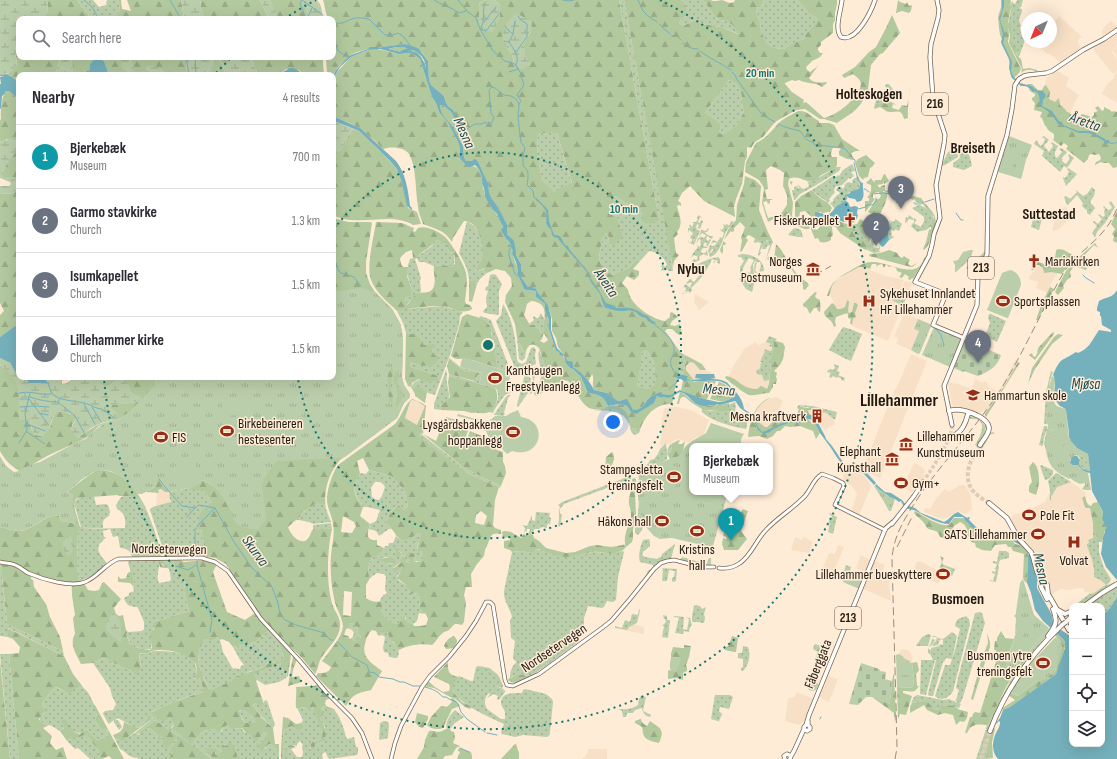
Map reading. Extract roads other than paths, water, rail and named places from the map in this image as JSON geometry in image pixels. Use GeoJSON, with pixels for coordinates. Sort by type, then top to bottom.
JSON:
{"type":"FeatureCollection","features":[{"type":"Feature","properties":{"kind":"highway"},"geometry":{"type":"LineString","coordinates":[[950,411],[960,410],[980,417],[987,422],[989,430],[980,445]]}},
{"type":"Feature","properties":{"kind":"highway"},"geometry":{"type":"LineString","coordinates":[[954,435],[960,432],[969,414]]}},
{"type":"Feature","properties":{"kind":"highway"},"geometry":{"type":"LineString","coordinates":[[989,503],[1007,518],[1018,538],[1030,550],[1036,570],[1046,583],[1043,583],[1043,587]]}},
{"type":"Feature","properties":{"kind":"highway"},"geometry":{"type":"LineString","coordinates":[[1040,575],[1043,587],[1069,630]]}},
{"type":"Feature","properties":{"kind":"highway"},"geometry":{"type":"LineString","coordinates":[[1090,602],[1117,584]]}},
{"type":"Feature","properties":{"kind":"highway"},"geometry":{"type":"LineString","coordinates":[[1054,607],[1063,613],[1069,613]]}},
{"type":"Feature","properties":{"kind":"highway"},"geometry":{"type":"LineString","coordinates":[[1052,632],[1056,622],[1054,607]]}},
{"type":"Feature","properties":{"kind":"highway"},"geometry":{"type":"LineString","coordinates":[[990,731],[997,713],[1019,674],[1052,632],[1069,619]]}},
{"type":"Feature","properties":{"kind":"main road"},"geometry":{"type":"LineString","coordinates":[[842,0],[838,32],[841,37],[846,38],[852,36],[864,22],[870,14],[875,0]]}},
{"type":"Feature","properties":{"kind":"main road","name":"216"},"geometry":{"type":"LineString","coordinates":[[937,0],[939,10],[930,48],[930,63],[933,98],[945,137],[936,185],[940,214],[929,256],[915,282],[946,294],[933,325],[964,338]]}},
{"type":"Feature","properties":{"kind":"main road","name":"213"},"geometry":{"type":"LineString","coordinates":[[952,423],[944,386],[978,305],[978,275],[987,254],[987,204],[1006,138],[1012,109],[1014,87],[1021,77],[1028,74],[1042,74],[1052,71],[1083,50],[1117,30]]}},
{"type":"Feature","properties":{"kind":"main road","name":"Nordsetervegen"},"geometry":{"type":"LineString","coordinates":[[391,759],[399,730],[422,687],[466,636],[486,603],[491,602],[494,606],[506,683],[509,686],[514,686],[539,674],[602,628],[630,599],[654,569],[661,564],[667,561],[675,561],[698,567],[714,567],[717,564],[719,568],[725,568],[732,567],[743,561],[762,535],[809,492],[816,478],[820,475],[824,474],[843,483],[844,486],[834,505],[885,530]]}},
{"type":"Feature","properties":{"kind":"main road","name":"Fåberggata"},"geometry":{"type":"LineString","coordinates":[[790,756],[800,736],[805,730],[808,731],[810,729],[807,725],[808,718],[885,530],[902,512],[923,482]]}},
{"type":"Feature","properties":{"kind":"main road","name":"Nordsetervegen"},"geometry":{"type":"LineString","coordinates":[[0,562],[13,564],[33,575],[75,585],[93,578],[110,563],[118,559],[202,558],[215,562],[228,571],[261,619],[326,692],[352,718],[362,733],[372,759]]}},
{"type":"Feature","properties":{"kind":"main road","name":"213"},"geometry":{"type":"LineString","coordinates":[[785,759],[785,755],[787,754],[790,756]]}},
{"type":"Feature","properties":{"kind":"water"},"geometry":{"type":"Polygon","coordinates":[[[1002,0],[1004,0],[1004,6],[1000,20],[1005,34],[1003,43],[1012,62],[1011,71],[1013,76],[1020,83],[1031,86],[1038,91],[1043,91],[1046,96],[1043,100],[1042,106],[1052,111],[1063,125],[1078,131],[1090,131],[1105,140],[1109,140],[1109,142],[1117,143],[1107,144],[1092,134],[1079,133],[1058,124],[1046,110],[1040,106],[1037,92],[1033,92],[1027,87],[1021,86],[1012,78],[1009,68],[1010,61],[1001,42],[1003,34],[999,18],[1002,10],[1002,0]]]}},
{"type":"Feature","properties":{"kind":"water"},"geometry":{"type":"Polygon","coordinates":[[[405,44],[419,49],[428,61],[429,80],[431,85],[444,96],[446,103],[453,110],[459,120],[454,129],[463,146],[464,157],[466,161],[472,161],[474,159],[477,160],[489,184],[490,196],[498,207],[508,226],[507,234],[514,241],[516,255],[521,264],[521,277],[528,287],[531,286],[536,289],[548,305],[551,317],[551,330],[557,348],[565,356],[568,361],[573,363],[573,367],[585,377],[594,390],[607,393],[618,401],[627,399],[633,410],[641,408],[650,397],[661,392],[662,394],[670,395],[680,390],[700,398],[718,402],[723,402],[734,397],[730,388],[719,381],[687,380],[686,383],[679,379],[676,384],[675,383],[678,379],[676,377],[679,374],[688,376],[687,379],[692,380],[702,379],[695,378],[696,374],[714,374],[715,378],[710,379],[720,380],[728,383],[740,398],[744,409],[754,416],[758,427],[762,432],[788,421],[807,417],[809,414],[818,419],[813,423],[812,420],[808,419],[799,423],[791,422],[764,434],[758,430],[753,417],[740,408],[735,401],[720,405],[717,404],[714,406],[701,406],[680,392],[667,398],[657,396],[654,403],[636,414],[630,411],[627,406],[619,404],[608,406],[600,396],[588,393],[581,377],[570,368],[566,363],[564,356],[560,355],[559,352],[556,351],[548,326],[549,320],[545,311],[545,304],[536,297],[536,291],[524,289],[517,273],[516,262],[512,253],[513,251],[501,230],[503,227],[497,214],[485,197],[480,171],[475,165],[470,167],[467,166],[459,157],[459,144],[448,123],[439,112],[432,97],[420,59],[413,54],[408,53],[399,54],[380,49],[368,50],[351,57],[340,67],[336,74],[335,72],[348,56],[370,47],[382,48],[405,44]],[[396,47],[388,49],[417,53],[422,59],[426,68],[420,54],[406,48],[396,47]],[[440,105],[442,114],[453,127],[456,121],[451,112],[443,105],[440,105]]]}},
{"type":"Feature","properties":{"kind":"water"},"geometry":{"type":"Polygon","coordinates":[[[94,60],[104,61],[108,72],[85,72],[89,71],[90,64],[94,60]]]}},
{"type":"Feature","properties":{"kind":"water"},"geometry":{"type":"Polygon","coordinates":[[[290,68],[296,69],[300,72],[283,72],[290,68]]]}},
{"type":"Feature","properties":{"kind":"water"},"geometry":{"type":"Polygon","coordinates":[[[7,74],[16,80],[16,97],[9,91],[5,91],[2,96],[0,109],[0,77],[4,76],[0,75],[7,74]]]}},
{"type":"Feature","properties":{"kind":"water"},"geometry":{"type":"Polygon","coordinates":[[[336,117],[360,128],[396,161],[404,177],[412,210],[407,206],[397,169],[359,131],[337,122],[336,117]]]}},
{"type":"Feature","properties":{"kind":"water"},"geometry":{"type":"Polygon","coordinates":[[[860,182],[863,183],[864,195],[861,201],[857,202],[855,199],[849,198],[846,195],[851,191],[859,189],[860,182]]]}},
{"type":"Feature","properties":{"kind":"water"},"geometry":{"type":"Polygon","coordinates":[[[536,198],[548,210],[549,221],[554,235],[557,235],[562,239],[565,245],[568,246],[586,269],[606,303],[615,306],[616,308],[634,309],[648,316],[656,323],[653,324],[636,312],[629,310],[618,311],[606,308],[604,306],[600,294],[591,282],[586,271],[558,238],[552,235],[551,229],[546,223],[545,210],[536,198]]]}},
{"type":"Feature","properties":{"kind":"water"},"geometry":{"type":"Polygon","coordinates":[[[845,201],[848,202],[850,207],[858,207],[858,216],[856,220],[853,221],[850,218],[848,221],[843,222],[828,216],[821,225],[816,221],[815,212],[830,214],[837,206],[845,201]]]}},
{"type":"Feature","properties":{"kind":"water"},"geometry":{"type":"Polygon","coordinates":[[[891,226],[892,228],[888,232],[889,240],[882,247],[879,244],[878,238],[885,229],[891,226]]]}},
{"type":"Feature","properties":{"kind":"water","name":"Mjøsa"},"geometry":{"type":"Polygon","coordinates":[[[1117,290],[1117,580],[1106,567],[1101,554],[1106,527],[1102,518],[1103,512],[1092,491],[1090,473],[1083,471],[1078,465],[1073,465],[1070,463],[1071,458],[1077,456],[1080,460],[1079,464],[1082,469],[1090,471],[1088,454],[1077,448],[1069,437],[1066,410],[1056,401],[1054,393],[1055,378],[1053,375],[1062,360],[1085,349],[1099,330],[1111,332],[1111,330],[1102,325],[1100,312],[1097,311],[1097,308],[1099,301],[1111,296],[1117,290]]]}},
{"type":"Feature","properties":{"kind":"water"},"geometry":{"type":"Polygon","coordinates":[[[16,325],[16,373],[10,362],[0,358],[0,337],[16,325]]]}},
{"type":"Feature","properties":{"kind":"water"},"geometry":{"type":"Polygon","coordinates":[[[26,380],[46,380],[48,383],[29,383],[26,380]]]}},
{"type":"Feature","properties":{"kind":"water"},"geometry":{"type":"Polygon","coordinates":[[[817,421],[826,439],[845,465],[852,469],[861,470],[867,473],[876,483],[874,485],[864,474],[844,467],[814,424],[817,421]]]}},
{"type":"Feature","properties":{"kind":"water"},"geometry":{"type":"Polygon","coordinates":[[[876,484],[885,492],[891,493],[902,500],[906,505],[944,522],[958,512],[967,518],[970,518],[967,522],[963,517],[954,517],[949,524],[945,524],[928,517],[915,510],[904,507],[901,501],[899,502],[890,497],[875,486],[876,484]]]}},
{"type":"Feature","properties":{"kind":"water"},"geometry":{"type":"Polygon","coordinates":[[[1029,554],[1031,556],[1034,571],[1037,575],[1037,588],[1052,615],[1053,622],[1069,635],[1069,747],[1105,747],[1105,613],[1117,597],[1117,759],[998,759],[994,753],[993,742],[995,734],[1000,726],[1000,722],[999,721],[995,724],[1000,718],[1003,710],[1010,707],[1056,674],[1065,648],[1065,642],[1063,639],[1043,621],[1035,610],[1027,583],[1029,554]]]}},
{"type":"Feature","properties":{"kind":"waterway"},"geometry":{"type":"LineString","coordinates":[[84,0],[92,7],[97,16]]}},
{"type":"Feature","properties":{"kind":"waterway"},"geometry":{"type":"LineString","coordinates":[[170,0],[179,16]]}},
{"type":"Feature","properties":{"kind":"waterway"},"geometry":{"type":"LineString","coordinates":[[305,16],[300,4],[302,0],[323,15]]}},
{"type":"Feature","properties":{"kind":"waterway"},"geometry":{"type":"LineString","coordinates":[[434,0],[459,13],[466,11]]}},
{"type":"Feature","properties":{"kind":"waterway"},"geometry":{"type":"LineString","coordinates":[[458,0],[468,12],[476,18],[480,29],[493,51],[505,61],[515,64],[520,72],[524,85],[517,95],[521,101],[519,104]]}},
{"type":"Feature","properties":{"kind":"waterway"},"geometry":{"type":"LineString","coordinates":[[563,0],[574,0]]}},
{"type":"Feature","properties":{"kind":"waterway"},"geometry":{"type":"LineString","coordinates":[[638,0],[643,11],[657,22]]}},
{"type":"Feature","properties":{"kind":"waterway"},"geometry":{"type":"LineString","coordinates":[[482,29],[484,4]]}},
{"type":"Feature","properties":{"kind":"waterway"},"geometry":{"type":"LineString","coordinates":[[484,22],[496,7]]}},
{"type":"Feature","properties":{"kind":"waterway"},"geometry":{"type":"LineString","coordinates":[[308,16],[312,8]]}},
{"type":"Feature","properties":{"kind":"waterway"},"geometry":{"type":"LineString","coordinates":[[481,29],[486,31],[499,14]]}},
{"type":"Feature","properties":{"kind":"waterway"},"geometry":{"type":"LineString","coordinates":[[516,52],[527,37],[527,24],[518,16]]}},
{"type":"Feature","properties":{"kind":"waterway"},"geometry":{"type":"LineString","coordinates":[[336,23],[341,23],[356,18],[369,19],[385,35],[398,33],[404,37],[411,47]]}},
{"type":"Feature","properties":{"kind":"waterway"},"geometry":{"type":"LineString","coordinates":[[509,42],[513,34],[515,21]]}},
{"type":"Feature","properties":{"kind":"waterway"},"geometry":{"type":"LineString","coordinates":[[659,24],[670,34]]}},
{"type":"Feature","properties":{"kind":"waterway"},"geometry":{"type":"LineString","coordinates":[[505,26],[513,34]]}},
{"type":"Feature","properties":{"kind":"waterway"},"geometry":{"type":"LineString","coordinates":[[672,36],[676,35],[681,40]]}},
{"type":"Feature","properties":{"kind":"waterway"},"geometry":{"type":"LineString","coordinates":[[504,41],[509,42],[516,53],[516,65]]}},
{"type":"Feature","properties":{"kind":"waterway"},"geometry":{"type":"LineString","coordinates":[[683,43],[690,48],[698,49]]}},
{"type":"Feature","properties":{"kind":"waterway"},"geometry":{"type":"LineString","coordinates":[[336,46],[342,54],[348,56]]}},
{"type":"Feature","properties":{"kind":"waterway","name":"Mesna"},"geometry":{"type":"LineString","coordinates":[[402,52],[413,48]]}},
{"type":"Feature","properties":{"kind":"waterway"},"geometry":{"type":"LineString","coordinates":[[700,51],[731,70]]}},
{"type":"Feature","properties":{"kind":"waterway"},"geometry":{"type":"LineString","coordinates":[[186,60],[188,72]]}},
{"type":"Feature","properties":{"kind":"waterway"},"geometry":{"type":"LineString","coordinates":[[195,60],[196,72]]}},
{"type":"Feature","properties":{"kind":"waterway"},"geometry":{"type":"LineString","coordinates":[[509,72],[518,69]]}},
{"type":"Feature","properties":{"kind":"waterway"},"geometry":{"type":"LineString","coordinates":[[732,72],[761,113],[775,122]]}},
{"type":"Feature","properties":{"kind":"waterway"},"geometry":{"type":"LineString","coordinates":[[457,122],[465,130],[475,124],[486,122],[488,126],[490,126],[494,118],[491,113],[489,90],[492,87],[504,95],[511,96],[516,99],[519,104],[518,118],[521,142],[525,148],[523,166],[528,172],[527,185],[533,191],[536,199]]}},
{"type":"Feature","properties":{"kind":"waterway"},"geometry":{"type":"LineString","coordinates":[[778,124],[800,131],[815,145],[844,148],[855,160],[855,162]]}},
{"type":"Feature","properties":{"kind":"waterway"},"geometry":{"type":"LineString","coordinates":[[854,163],[858,180],[860,182]]}},
{"type":"Feature","properties":{"kind":"waterway"},"geometry":{"type":"LineString","coordinates":[[864,189],[869,192]]}},
{"type":"Feature","properties":{"kind":"waterway"},"geometry":{"type":"LineString","coordinates":[[872,194],[883,193]]}},
{"type":"Feature","properties":{"kind":"waterway"},"geometry":{"type":"LineString","coordinates":[[884,193],[892,194]]}},
{"type":"Feature","properties":{"kind":"waterway"},"geometry":{"type":"LineString","coordinates":[[845,201],[846,195]]}},
{"type":"Feature","properties":{"kind":"waterway"},"geometry":{"type":"LineString","coordinates":[[858,209],[874,204],[876,198]]}},
{"type":"Feature","properties":{"kind":"waterway"},"geometry":{"type":"LineString","coordinates":[[925,202],[934,199]]}},
{"type":"Feature","properties":{"kind":"waterway"},"geometry":{"type":"LineString","coordinates":[[956,213],[961,220],[963,220]]}},
{"type":"Feature","properties":{"kind":"waterway"},"geometry":{"type":"LineString","coordinates":[[512,247],[509,250],[509,256],[515,274],[518,276]]}},
{"type":"Feature","properties":{"kind":"waterway"},"geometry":{"type":"LineString","coordinates":[[336,263],[338,270],[341,273],[354,277],[361,286]]}},
{"type":"Feature","properties":{"kind":"waterway"},"geometry":{"type":"LineString","coordinates":[[1044,268],[1060,265],[1065,267]]}},
{"type":"Feature","properties":{"kind":"waterway"},"geometry":{"type":"LineString","coordinates":[[1083,275],[1094,283]]}},
{"type":"Feature","properties":{"kind":"waterway","name":"Åveita"},"geometry":{"type":"LineString","coordinates":[[654,324],[666,334],[673,343],[674,351],[671,359],[671,365],[676,374],[678,374]]}},
{"type":"Feature","properties":{"kind":"waterway"},"geometry":{"type":"LineString","coordinates":[[935,328],[941,335],[944,345]]}},
{"type":"Feature","properties":{"kind":"waterway","name":"Skurva"},"geometry":{"type":"LineString","coordinates":[[48,383],[51,392],[58,398],[83,403],[102,409],[113,417]]}},
{"type":"Feature","properties":{"kind":"waterway"},"geometry":{"type":"LineString","coordinates":[[669,389],[676,383]]}},
{"type":"Feature","properties":{"kind":"waterway"},"geometry":{"type":"LineString","coordinates":[[17,394],[25,392],[51,394]]}},
{"type":"Feature","properties":{"kind":"waterway"},"geometry":{"type":"LineString","coordinates":[[19,443],[27,430],[25,414],[30,393]]}},
{"type":"Feature","properties":{"kind":"waterway"},"geometry":{"type":"LineString","coordinates":[[30,397],[54,402],[58,402],[60,398]]}},
{"type":"Feature","properties":{"kind":"waterway"},"geometry":{"type":"LineString","coordinates":[[20,399],[29,399],[48,424]]}},
{"type":"Feature","properties":{"kind":"waterway"},"geometry":{"type":"LineString","coordinates":[[58,402],[75,416],[86,436]]}},
{"type":"Feature","properties":{"kind":"waterway"},"geometry":{"type":"LineString","coordinates":[[84,404],[95,424]]}},
{"type":"Feature","properties":{"kind":"waterway"},"geometry":{"type":"LineString","coordinates":[[20,407],[49,407]]}},
{"type":"Feature","properties":{"kind":"waterway"},"geometry":{"type":"LineString","coordinates":[[92,407],[101,422]]}},
{"type":"Feature","properties":{"kind":"waterway"},"geometry":{"type":"LineString","coordinates":[[39,413],[48,415]]}},
{"type":"Feature","properties":{"kind":"waterway"},"geometry":{"type":"LineString","coordinates":[[27,424],[45,431]]}},
{"type":"Feature","properties":{"kind":"waterway"},"geometry":{"type":"LineString","coordinates":[[27,432],[45,444]]}},
{"type":"Feature","properties":{"kind":"waterway"},"geometry":{"type":"LineString","coordinates":[[904,446],[910,449]]}},
{"type":"Feature","properties":{"kind":"waterway","name":"Skurva"},"geometry":{"type":"LineString","coordinates":[[159,479],[182,506],[195,508],[199,505],[215,508],[234,542],[252,568],[272,587],[278,603],[280,615],[285,620],[296,625],[324,633],[330,640],[333,640]]}},
{"type":"Feature","properties":{"kind":"waterway"},"geometry":{"type":"LineString","coordinates":[[187,517],[195,508]]}},
{"type":"Feature","properties":{"kind":"waterway"},"geometry":{"type":"LineString","coordinates":[[197,526],[215,508]]}},
{"type":"Feature","properties":{"kind":"waterway","name":"Mesna"},"geometry":{"type":"LineString","coordinates":[[966,519],[979,532],[990,536],[1006,535],[1021,544]]}},
{"type":"Feature","properties":{"kind":"waterway"},"geometry":{"type":"LineString","coordinates":[[195,532],[197,554]]}},
{"type":"Feature","properties":{"kind":"waterway"},"geometry":{"type":"LineString","coordinates":[[197,561],[212,620],[210,632]]}},
{"type":"Feature","properties":{"kind":"waterway"},"geometry":{"type":"LineString","coordinates":[[176,566],[188,570],[196,565]]}},
{"type":"Feature","properties":{"kind":"waterway","name":"Skurva"},"geometry":{"type":"LineString","coordinates":[[337,642],[352,657],[367,665],[369,672],[375,673],[379,677],[393,679],[413,686],[420,686]]}},
{"type":"Feature","properties":{"kind":"waterway","name":"Skurva"},"geometry":{"type":"LineString","coordinates":[[425,687],[435,690],[443,697],[455,701],[467,719],[485,732]]}},
{"type":"Feature","properties":{"kind":"waterway","name":"Skurva"},"geometry":{"type":"LineString","coordinates":[[487,733],[497,735]]}},
{"type":"Feature","properties":{"kind":"waterway"},"geometry":{"type":"LineString","coordinates":[[460,748],[469,752]]}},
{"type":"Feature","properties":{"kind":"tunnel"},"geometry":{"type":"LineString","coordinates":[[923,482],[949,439],[952,425]]}},
{"type":"Feature","properties":{"kind":"tunnel"},"geometry":{"type":"LineString","coordinates":[[980,445],[973,456],[969,468],[968,481],[974,492],[989,503]]}},
{"type":"Feature","properties":{"kind":"tunnel"},"geometry":{"type":"LineString","coordinates":[[981,759],[990,731]]}},
{"type":"Feature","properties":{"kind":"railway"},"geometry":{"type":"LineString","coordinates":[[895,759],[897,748],[892,560],[898,532],[922,492],[1001,389],[1066,269],[1107,227],[1117,208]]}},
{"type":"Feature","properties":{"kind":"railway"},"geometry":{"type":"LineString","coordinates":[[815,275],[831,266]]}},
{"type":"Feature","properties":{"kind":"railway"},"geometry":{"type":"LineString","coordinates":[[897,547],[912,517]]}},
{"type":"Feature","properties":{"kind":"place","name":"Isumkapellet"},"geometry":{"type":"Point","coordinates":[901,209]}},
{"type":"Feature","properties":{"kind":"place","name":"Fiskerkapellet"},"geometry":{"type":"Point","coordinates":[850,220]}},
{"type":"Feature","properties":{"kind":"place","name":"Garmo stavkirke"},"geometry":{"type":"Point","coordinates":[876,246]}},
{"type":"Feature","properties":{"kind":"place","name":"Mariakirken"},"geometry":{"type":"Point","coordinates":[1034,261]}},
{"type":"Feature","properties":{"kind":"place","name":"Norges Postmuseum"},"geometry":{"type":"Point","coordinates":[813,269]}},
{"type":"Feature","properties":{"kind":"place","name":"Sykehuset Innlandet HF Lillehammer"},"geometry":{"type":"Point","coordinates":[869,301]}},
{"type":"Feature","properties":{"kind":"place","name":"Sportsplassen"},"geometry":{"type":"Point","coordinates":[1003,301]}},
{"type":"Feature","properties":{"kind":"place","name":"Lillehammer kirke"},"geometry":{"type":"Point","coordinates":[978,363]}},
{"type":"Feature","properties":{"kind":"place","name":"Kanthaugen Freestyleanlegg"},"geometry":{"type":"Point","coordinates":[495,378]}},
{"type":"Feature","properties":{"kind":"place","name":"Hammartun skole"},"geometry":{"type":"Point","coordinates":[973,395]}},
{"type":"Feature","properties":{"kind":"place","name":"Mesna kraftverk"},"geometry":{"type":"Point","coordinates":[817,416]}},
{"type":"Feature","properties":{"kind":"place","name":"Birkebeineren hestesenter"},"geometry":{"type":"Point","coordinates":[227,431]}},
{"type":"Feature","properties":{"kind":"place","name":"Lysgårdsbakkene hoppanlegg"},"geometry":{"type":"Point","coordinates":[513,432]}},
{"type":"Feature","properties":{"kind":"place","name":"FIS"},"geometry":{"type":"Point","coordinates":[161,437]}},
{"type":"Feature","properties":{"kind":"place","name":"Lillehammer Kunstmuseum"},"geometry":{"type":"Point","coordinates":[906,444]}},
{"type":"Feature","properties":{"kind":"place","name":"Elephant Kunsthall"},"geometry":{"type":"Point","coordinates":[892,459]}},
{"type":"Feature","properties":{"kind":"place","name":"Stampesletta treningsfelt"},"geometry":{"type":"Point","coordinates":[674,477]}},
{"type":"Feature","properties":{"kind":"place","name":"Gym+"},"geometry":{"type":"Point","coordinates":[901,483]}},
{"type":"Feature","properties":{"kind":"place","name":"Pole Fit"},"geometry":{"type":"Point","coordinates":[1029,515]}},
{"type":"Feature","properties":{"kind":"place","name":"Håkons hall"},"geometry":{"type":"Point","coordinates":[662,521]}},
{"type":"Feature","properties":{"kind":"place","name":"Kristins hall"},"geometry":{"type":"Point","coordinates":[697,531]}},
{"type":"Feature","properties":{"kind":"place","name":"SATS Lillehammer"},"geometry":{"type":"Point","coordinates":[1038,534]}},
{"type":"Feature","properties":{"kind":"place","name":"Bjerkebæk"},"geometry":{"type":"Point","coordinates":[731,541]}},
{"type":"Feature","properties":{"kind":"place","name":"Volvat"},"geometry":{"type":"Point","coordinates":[1074,542]}},
{"type":"Feature","properties":{"kind":"place","name":"Lillehammer bueskyttere"},"geometry":{"type":"Point","coordinates":[943,574]}},
{"type":"Feature","properties":{"kind":"place","name":"Busmoen ytre treningsfelt"},"geometry":{"type":"Point","coordinates":[1043,663]}},
{"type":"Feature","properties":{"kind":"district","name":"Holteskogen"},"geometry":{"type":"Point","coordinates":[869,94]}},
{"type":"Feature","properties":{"kind":"district","name":"Breiseth"},"geometry":{"type":"Point","coordinates":[973,148]}},
{"type":"Feature","properties":{"kind":"district","name":"Suttestad"},"geometry":{"type":"Point","coordinates":[1049,214]}},
{"type":"Feature","properties":{"kind":"district","name":"Nybu"},"geometry":{"type":"Point","coordinates":[691,269]}},
{"type":"Feature","properties":{"kind":"district","name":"Lillehammer"},"geometry":{"type":"Point","coordinates":[899,400]}},
{"type":"Feature","properties":{"kind":"district","name":"Busmoen"},"geometry":{"type":"Point","coordinates":[958,599]}},
{"type":"Feature","properties":{"kind":"water label","name":"Åretta"},"geometry":{"type":"Point","coordinates":[1085,122]}}]}
